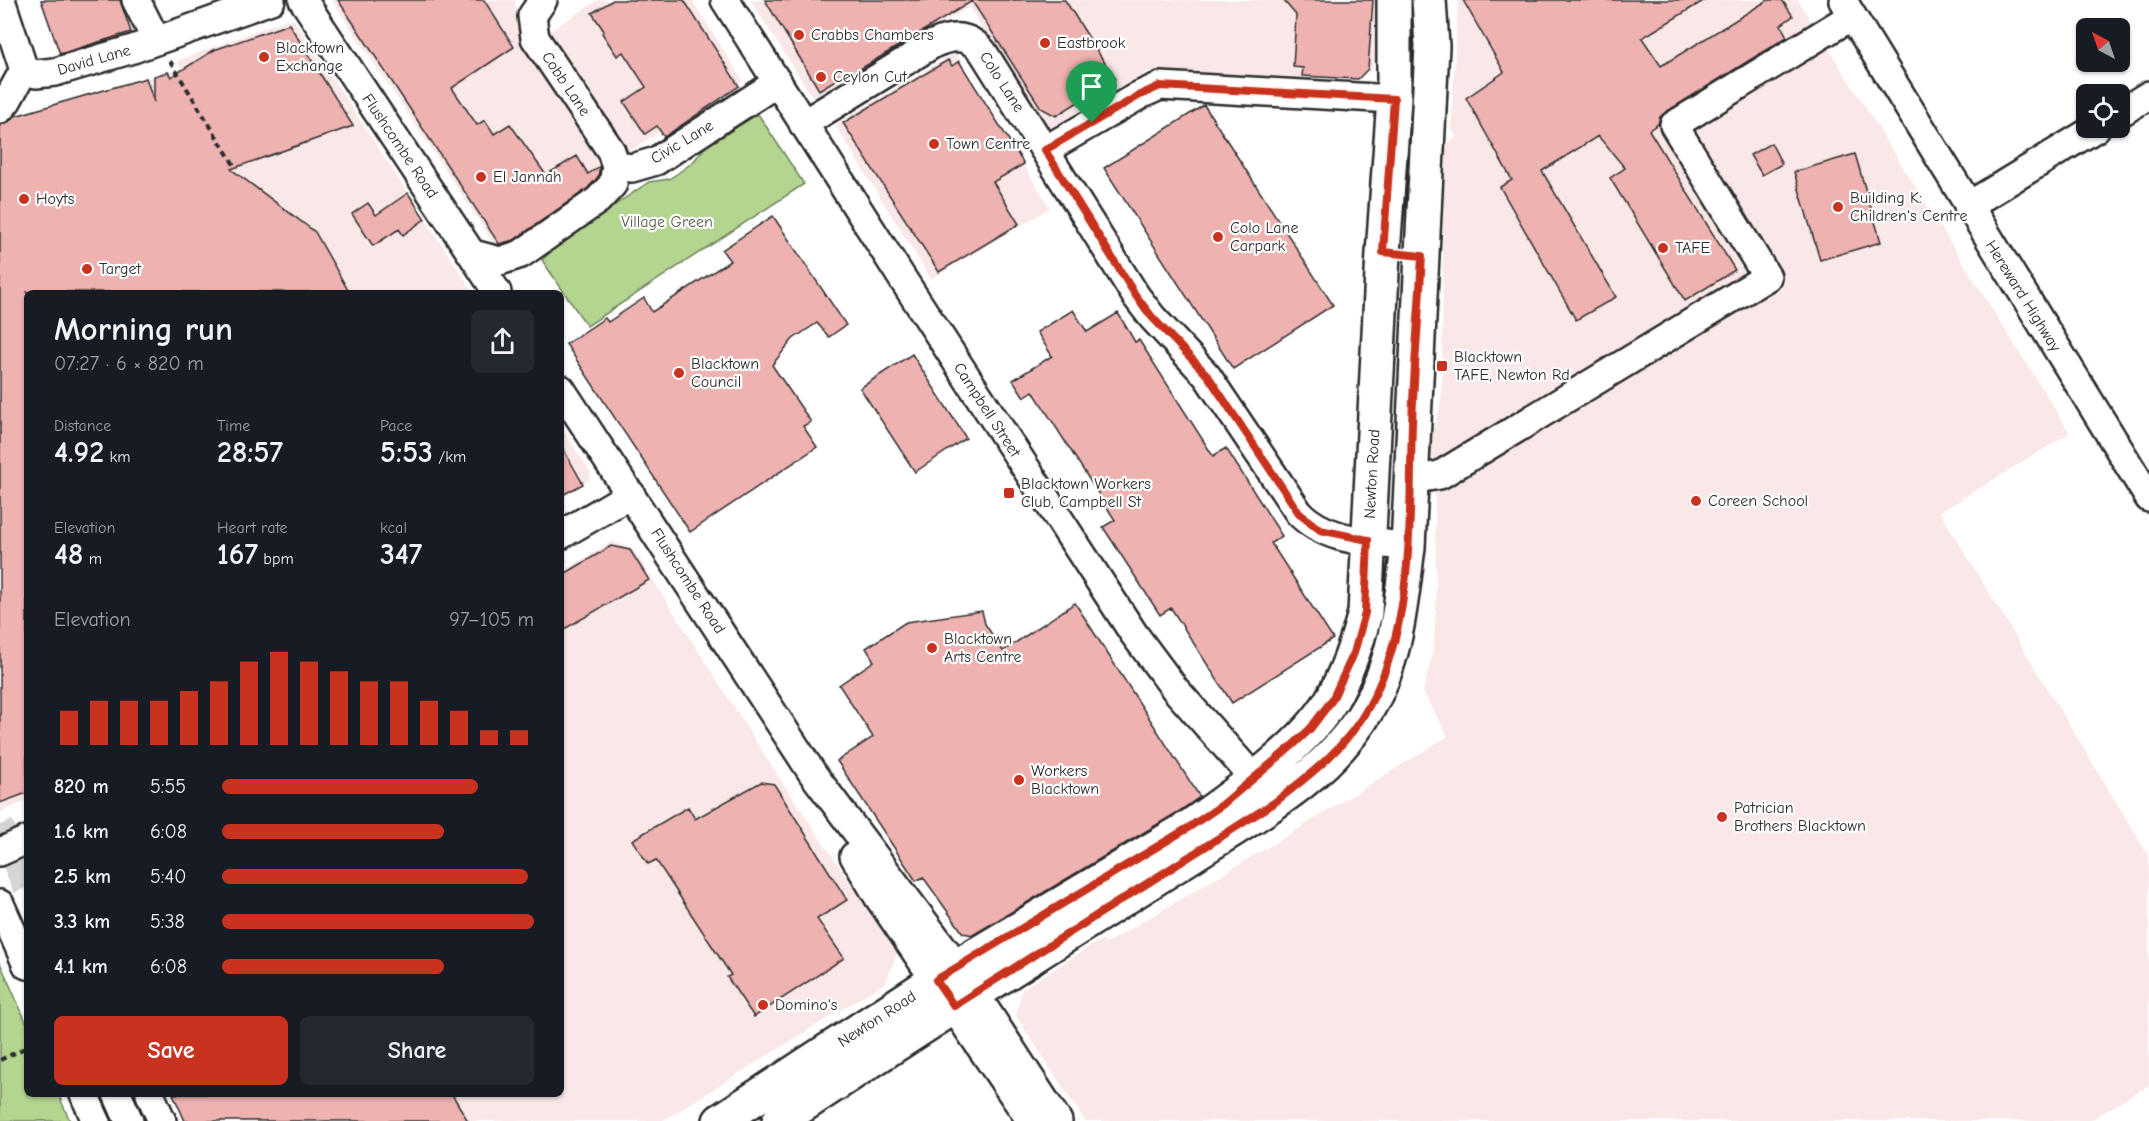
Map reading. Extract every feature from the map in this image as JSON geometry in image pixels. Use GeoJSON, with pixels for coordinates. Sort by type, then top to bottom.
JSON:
{"type":"FeatureCollection","features":[{"type":"Feature","properties":{"kind":"main road","name":"Newton Road"},"geometry":{"type":"LineString","coordinates":[[778,1121],[955,987],[1188,828],[1255,777],[1310,729],[1332,700],[1354,653],[1365,613],[1383,252],[1394,99],[1394,0]]}},
{"type":"Feature","properties":{"kind":"main road","name":"Newton Road"},"geometry":{"type":"LineString","coordinates":[[720,1121],[1274,803],[1322,766],[1345,742],[1368,708],[1383,679],[1398,626],[1408,546],[1432,46],[1430,1]]}},
{"type":"Feature","properties":{"kind":"main road"},"geometry":{"type":"LineString","coordinates":[[1383,252],[1422,256]]}},
{"type":"Feature","properties":{"kind":"street"},"geometry":{"type":"LineString","coordinates":[[0,109],[24,70],[1,0]]}},
{"type":"Feature","properties":{"kind":"street"},"geometry":{"type":"LineString","coordinates":[[136,0],[161,48]]}},
{"type":"Feature","properties":{"kind":"street","name":"David Lane"},"geometry":{"type":"LineString","coordinates":[[24,70],[36,74],[55,72],[161,48],[271,0]]}},
{"type":"Feature","properties":{"kind":"street","name":"Flushcombe Road"},"geometry":{"type":"LineString","coordinates":[[303,0],[496,290]]}},
{"type":"Feature","properties":{"kind":"street","name":"Cobb Lane"},"geometry":{"type":"LineString","coordinates":[[543,0],[532,16],[535,38],[611,151],[616,166]]}},
{"type":"Feature","properties":{"kind":"street","name":"Campbell Street"},"geometry":{"type":"LineString","coordinates":[[725,0],[1134,634],[1175,689],[1255,777],[1274,803]]}},
{"type":"Feature","properties":{"kind":"street"},"geometry":{"type":"LineString","coordinates":[[1410,480],[1440,475],[1767,277],[1674,125],[1847,8]]}},
{"type":"Feature","properties":{"kind":"street","name":"Hereward Highway"},"geometry":{"type":"LineString","coordinates":[[1847,8],[2147,491]]}},
{"type":"Feature","properties":{"kind":"street","name":"Colo Lane"},"geometry":{"type":"LineString","coordinates":[[803,124],[933,44],[945,39],[962,37],[970,39],[983,52],[1136,296],[1152,317],[1208,376],[1299,513],[1320,530],[1408,546]]}},
{"type":"Feature","properties":{"kind":"street","name":"Civic Lane"},"geometry":{"type":"LineString","coordinates":[[616,166],[632,168],[656,160],[778,82]]}},
{"type":"Feature","properties":{"kind":"street"},"geometry":{"type":"LineString","coordinates":[[1045,150],[1140,95],[1160,86],[1394,99]]}},
{"type":"Feature","properties":{"kind":"street"},"geometry":{"type":"LineString","coordinates":[[2130,107],[2149,95]]}},
{"type":"Feature","properties":{"kind":"street"},"geometry":{"type":"LineString","coordinates":[[1968,206],[2080,138]]}},
{"type":"Feature","properties":{"kind":"street"},"geometry":{"type":"LineString","coordinates":[[473,254],[500,261],[521,254],[598,200],[612,184],[616,166]]}},
{"type":"Feature","properties":{"kind":"street","name":"Flushcombe Road"},"geometry":{"type":"LineString","coordinates":[[564,394],[813,774],[843,838],[879,898],[955,987],[1058,1121]]}},
{"type":"Feature","properties":{"kind":"street"},"geometry":{"type":"LineString","coordinates":[[564,533],[631,494]]}},
{"type":"Feature","properties":{"kind":"street"},"geometry":{"type":"LineString","coordinates":[[0,852],[24,841]]}},
{"type":"Feature","properties":{"kind":"street"},"geometry":{"type":"LineString","coordinates":[[0,904],[24,958]]}},
{"type":"Feature","properties":{"kind":"street","name":"Flushcombe Road"},"geometry":{"type":"LineString","coordinates":[[955,987],[1031,1121]]}},
{"type":"Feature","properties":{"kind":"street"},"geometry":{"type":"LineString","coordinates":[[85,1097],[96,1121]]}},
{"type":"Feature","properties":{"kind":"street"},"geometry":{"type":"LineString","coordinates":[[118,1097],[129,1121]]}},
{"type":"Feature","properties":{"kind":"street"},"geometry":{"type":"LineString","coordinates":[[151,1097],[162,1121]]}},
{"type":"Feature","properties":{"kind":"path"},"geometry":{"type":"LineString","coordinates":[[161,48],[236,168]]}},
{"type":"Feature","properties":{"kind":"path"},"geometry":{"type":"LineString","coordinates":[[0,1060],[24,1048]]}},
{"type":"Feature","properties":{"kind":"shaded area"},"geometry":{"type":"Polygon","coordinates":[[[332,0],[515,0],[517,25],[610,166],[494,244],[332,0]]]}},
{"type":"Feature","properties":{"kind":"shaded area"},"geometry":{"type":"Polygon","coordinates":[[[598,0],[692,0],[743,81],[626,153],[548,32],[598,0]]]}},
{"type":"Feature","properties":{"kind":"shaded area"},"geometry":{"type":"Polygon","coordinates":[[[750,0],[1378,0],[1379,55],[1371,69],[1355,79],[1149,71],[1045,131],[969,7],[815,101],[750,0]]]}},
{"type":"Feature","properties":{"kind":"shaded area"},"geometry":{"type":"Polygon","coordinates":[[[1458,0],[1798,0],[2070,433],[1940,512],[2149,856],[2149,1085],[2089,1121],[1085,1121],[1016,1016],[1022,989],[1102,939],[1105,944],[1282,839],[1448,736],[1423,692],[1433,651],[1436,611],[1435,492],[1426,490],[1426,456],[1440,407],[1442,383],[1446,146],[1456,137],[1451,128],[1458,0]]]}},
{"type":"Feature","properties":{"kind":"shaded area"},"geometry":{"type":"Polygon","coordinates":[[[287,19],[294,20],[472,290],[24,290],[24,801],[0,813],[0,119],[181,69],[177,61],[287,19]]]}},
{"type":"Feature","properties":{"kind":"shaded area","name":"Town Centre"},"geometry":{"type":"Polygon","coordinates":[[[955,53],[1050,208],[931,279],[835,125],[955,53]]]}},
{"type":"Feature","properties":{"kind":"shaded area"},"geometry":{"type":"Polygon","coordinates":[[[564,432],[591,473],[589,480],[564,494],[564,432]]]}},
{"type":"Feature","properties":{"kind":"shaded area"},"geometry":{"type":"Polygon","coordinates":[[[613,541],[634,550],[767,759],[897,953],[886,982],[662,1121],[189,1121],[178,1097],[564,1097],[564,570],[613,541]]]}},
{"type":"Feature","properties":{"kind":"green space","name":"Village Green"},"geometry":{"type":"Polygon","coordinates":[[[758,114],[804,184],[587,326],[542,260],[566,238],[649,182],[669,179],[693,162],[707,145],[758,114]]]}},
{"type":"Feature","properties":{"kind":"green space"},"geometry":{"type":"Polygon","coordinates":[[[0,963],[24,1017],[24,1097],[59,1097],[70,1121],[0,1121],[0,963]]]}},
{"type":"Feature","properties":{"kind":"building"},"geometry":{"type":"Polygon","coordinates":[[[41,0],[120,0],[131,32],[60,54],[41,0]]]}},
{"type":"Feature","properties":{"kind":"building"},"geometry":{"type":"Polygon","coordinates":[[[338,0],[484,0],[514,47],[452,88],[477,125],[485,120],[494,134],[510,124],[546,175],[577,156],[588,174],[600,166],[598,177],[588,188],[514,240],[499,244],[338,0]]]}},
{"type":"Feature","properties":{"kind":"building"},"geometry":{"type":"Polygon","coordinates":[[[613,0],[684,0],[739,86],[664,137],[657,126],[645,134],[624,102],[646,87],[623,52],[617,56],[592,13],[613,0]]]}},
{"type":"Feature","properties":{"kind":"building"},"geometry":{"type":"Polygon","coordinates":[[[765,0],[1065,0],[1115,79],[1056,116],[1041,108],[972,1],[849,76],[847,73],[819,90],[765,0]]]}},
{"type":"Feature","properties":{"kind":"building"},"geometry":{"type":"Polygon","coordinates":[[[1283,0],[1373,0],[1368,69],[1358,79],[1302,76],[1303,68],[1293,67],[1296,15],[1283,0]]]}},
{"type":"Feature","properties":{"kind":"building"},"geometry":{"type":"Polygon","coordinates":[[[1463,0],[1705,0],[1642,38],[1661,66],[1768,0],[1782,0],[1793,16],[1781,25],[1787,37],[1666,112],[1660,117],[1658,124],[1649,130],[1735,270],[1685,301],[1610,178],[1625,168],[1598,136],[1542,171],[1616,297],[1576,320],[1500,187],[1512,180],[1466,98],[1504,72],[1463,0]]]}},
{"type":"Feature","properties":{"kind":"building"},"geometry":{"type":"Polygon","coordinates":[[[289,24],[353,126],[231,169],[315,232],[348,290],[24,290],[24,794],[0,803],[0,124],[6,124],[15,116],[146,78],[154,102],[154,76],[168,72],[171,77],[214,50],[289,24]]]}},
{"type":"Feature","properties":{"kind":"building","name":"Town Centre"},"geometry":{"type":"Polygon","coordinates":[[[948,60],[952,66],[959,61],[1024,164],[993,182],[1019,224],[939,272],[843,123],[948,60]]]}},
{"type":"Feature","properties":{"kind":"building","name":"Colo Lane Carpark"},"geometry":{"type":"Polygon","coordinates":[[[1204,105],[1333,305],[1233,369],[1104,168],[1204,105]]]}},
{"type":"Feature","properties":{"kind":"building"},"geometry":{"type":"Polygon","coordinates":[[[1771,143],[1782,164],[1762,175],[1750,155],[1771,143]]]}},
{"type":"Feature","properties":{"kind":"building","name":"Building K: Children's Centre"},"geometry":{"type":"Polygon","coordinates":[[[1855,154],[1881,242],[1820,260],[1794,172],[1855,154]]]}},
{"type":"Feature","properties":{"kind":"building"},"geometry":{"type":"Polygon","coordinates":[[[408,193],[425,219],[403,235],[399,229],[373,246],[352,214],[368,203],[376,215],[408,193]]]}},
{"type":"Feature","properties":{"kind":"building","name":"Blacktown Council"},"geometry":{"type":"Polygon","coordinates":[[[773,216],[846,325],[829,337],[817,323],[793,339],[772,365],[811,422],[803,426],[817,447],[690,532],[566,344],[605,318],[608,322],[644,298],[652,312],[730,261],[722,250],[773,216]]]}},
{"type":"Feature","properties":{"kind":"building"},"geometry":{"type":"Polygon","coordinates":[[[1073,310],[1087,332],[1118,313],[1135,342],[1139,340],[1213,456],[1226,448],[1282,536],[1271,543],[1333,639],[1232,703],[1171,608],[1160,615],[1103,527],[1115,520],[1033,391],[1024,397],[1013,380],[1052,356],[1037,332],[1073,310]]]}},
{"type":"Feature","properties":{"kind":"building"},"geometry":{"type":"Polygon","coordinates":[[[912,354],[966,438],[915,472],[860,388],[912,354]]]}},
{"type":"Feature","properties":{"kind":"building"},"geometry":{"type":"Polygon","coordinates":[[[564,450],[583,484],[564,494],[564,450]]]}},
{"type":"Feature","properties":{"kind":"building"},"geometry":{"type":"Polygon","coordinates":[[[611,546],[630,550],[649,580],[564,629],[564,574],[611,546]]]}},
{"type":"Feature","properties":{"kind":"building","name":"Workers Blacktown"},"geometry":{"type":"Polygon","coordinates":[[[1075,603],[1200,797],[973,935],[963,933],[923,877],[916,881],[837,761],[873,737],[839,685],[874,661],[866,648],[906,622],[982,611],[985,624],[1003,651],[1075,603]]]}},
{"type":"Feature","properties":{"kind":"building"},"geometry":{"type":"Polygon","coordinates":[[[761,782],[774,784],[847,900],[817,919],[844,958],[754,1017],[727,977],[731,975],[656,860],[648,864],[632,840],[688,807],[695,819],[761,782]]]}},
{"type":"Feature","properties":{"kind":"building"},"geometry":{"type":"Polygon","coordinates":[[[174,1097],[454,1097],[468,1121],[185,1121],[174,1097]]]}},
{"type":"Feature","properties":{"kind":"tunnel"},"geometry":{"type":"LineString","coordinates":[[0,825],[24,882]]}},
{"type":"Feature","properties":{"kind":"place","name":"Crabbs Chambers"},"geometry":{"type":"Point","coordinates":[799,35]}},
{"type":"Feature","properties":{"kind":"place","name":"Eastbrook"},"geometry":{"type":"Point","coordinates":[1045,43]}},
{"type":"Feature","properties":{"kind":"place","name":"Blacktown Exchange"},"geometry":{"type":"Point","coordinates":[264,57]}},
{"type":"Feature","properties":{"kind":"place","name":"Ceylon Cut"},"geometry":{"type":"Point","coordinates":[821,77]}},
{"type":"Feature","properties":{"kind":"place","name":"Town Centre"},"geometry":{"type":"Point","coordinates":[934,144]}},
{"type":"Feature","properties":{"kind":"place","name":"El Jannah"},"geometry":{"type":"Point","coordinates":[481,177]}},
{"type":"Feature","properties":{"kind":"place","name":"Hoyts"},"geometry":{"type":"Point","coordinates":[24,199]}},
{"type":"Feature","properties":{"kind":"place","name":"Building K: Children's Centre"},"geometry":{"type":"Point","coordinates":[1838,207]}},
{"type":"Feature","properties":{"kind":"place","name":"Colo Lane Carpark"},"geometry":{"type":"Point","coordinates":[1218,237]}},
{"type":"Feature","properties":{"kind":"place","name":"TAFE"},"geometry":{"type":"Point","coordinates":[1663,248]}},
{"type":"Feature","properties":{"kind":"place","name":"Target"},"geometry":{"type":"Point","coordinates":[87,269]}},
{"type":"Feature","properties":{"kind":"place","name":"Blacktown TAFE, Newton Rd"},"geometry":{"type":"Point","coordinates":[1442,366]}},
{"type":"Feature","properties":{"kind":"place","name":"Blacktown Council"},"geometry":{"type":"Point","coordinates":[679,373]}},
{"type":"Feature","properties":{"kind":"place","name":"Blacktown Workers Club, Campbell St"},"geometry":{"type":"Point","coordinates":[1009,493]}},
{"type":"Feature","properties":{"kind":"place","name":"Coreen School"},"geometry":{"type":"Point","coordinates":[1696,501]}},
{"type":"Feature","properties":{"kind":"place","name":"Blacktown Arts Centre"},"geometry":{"type":"Point","coordinates":[932,648]}},
{"type":"Feature","properties":{"kind":"place","name":"Workers Blacktown"},"geometry":{"type":"Point","coordinates":[1019,780]}},
{"type":"Feature","properties":{"kind":"place","name":"Patrician Brothers Blacktown"},"geometry":{"type":"Point","coordinates":[1722,817]}},
{"type":"Feature","properties":{"kind":"place","name":"Domino's"},"geometry":{"type":"Point","coordinates":[763,1005]}},
{"type":"Feature","properties":{"kind":"route"},"geometry":{"type":"LineString","coordinates":[[1160,86],[1394,99],[1383,252],[1422,256],[1408,546],[1398,626],[1383,679],[1368,708],[1345,742],[1322,766],[1274,803],[954,1006],[936,980],[1188,828],[1222,805],[1310,729],[1332,700],[1345,673],[1354,653],[1365,613],[1368,540],[1320,530],[1299,513],[1208,376],[1152,317],[1136,296],[1045,150],[1092,123],[1160,86]]}}]}
